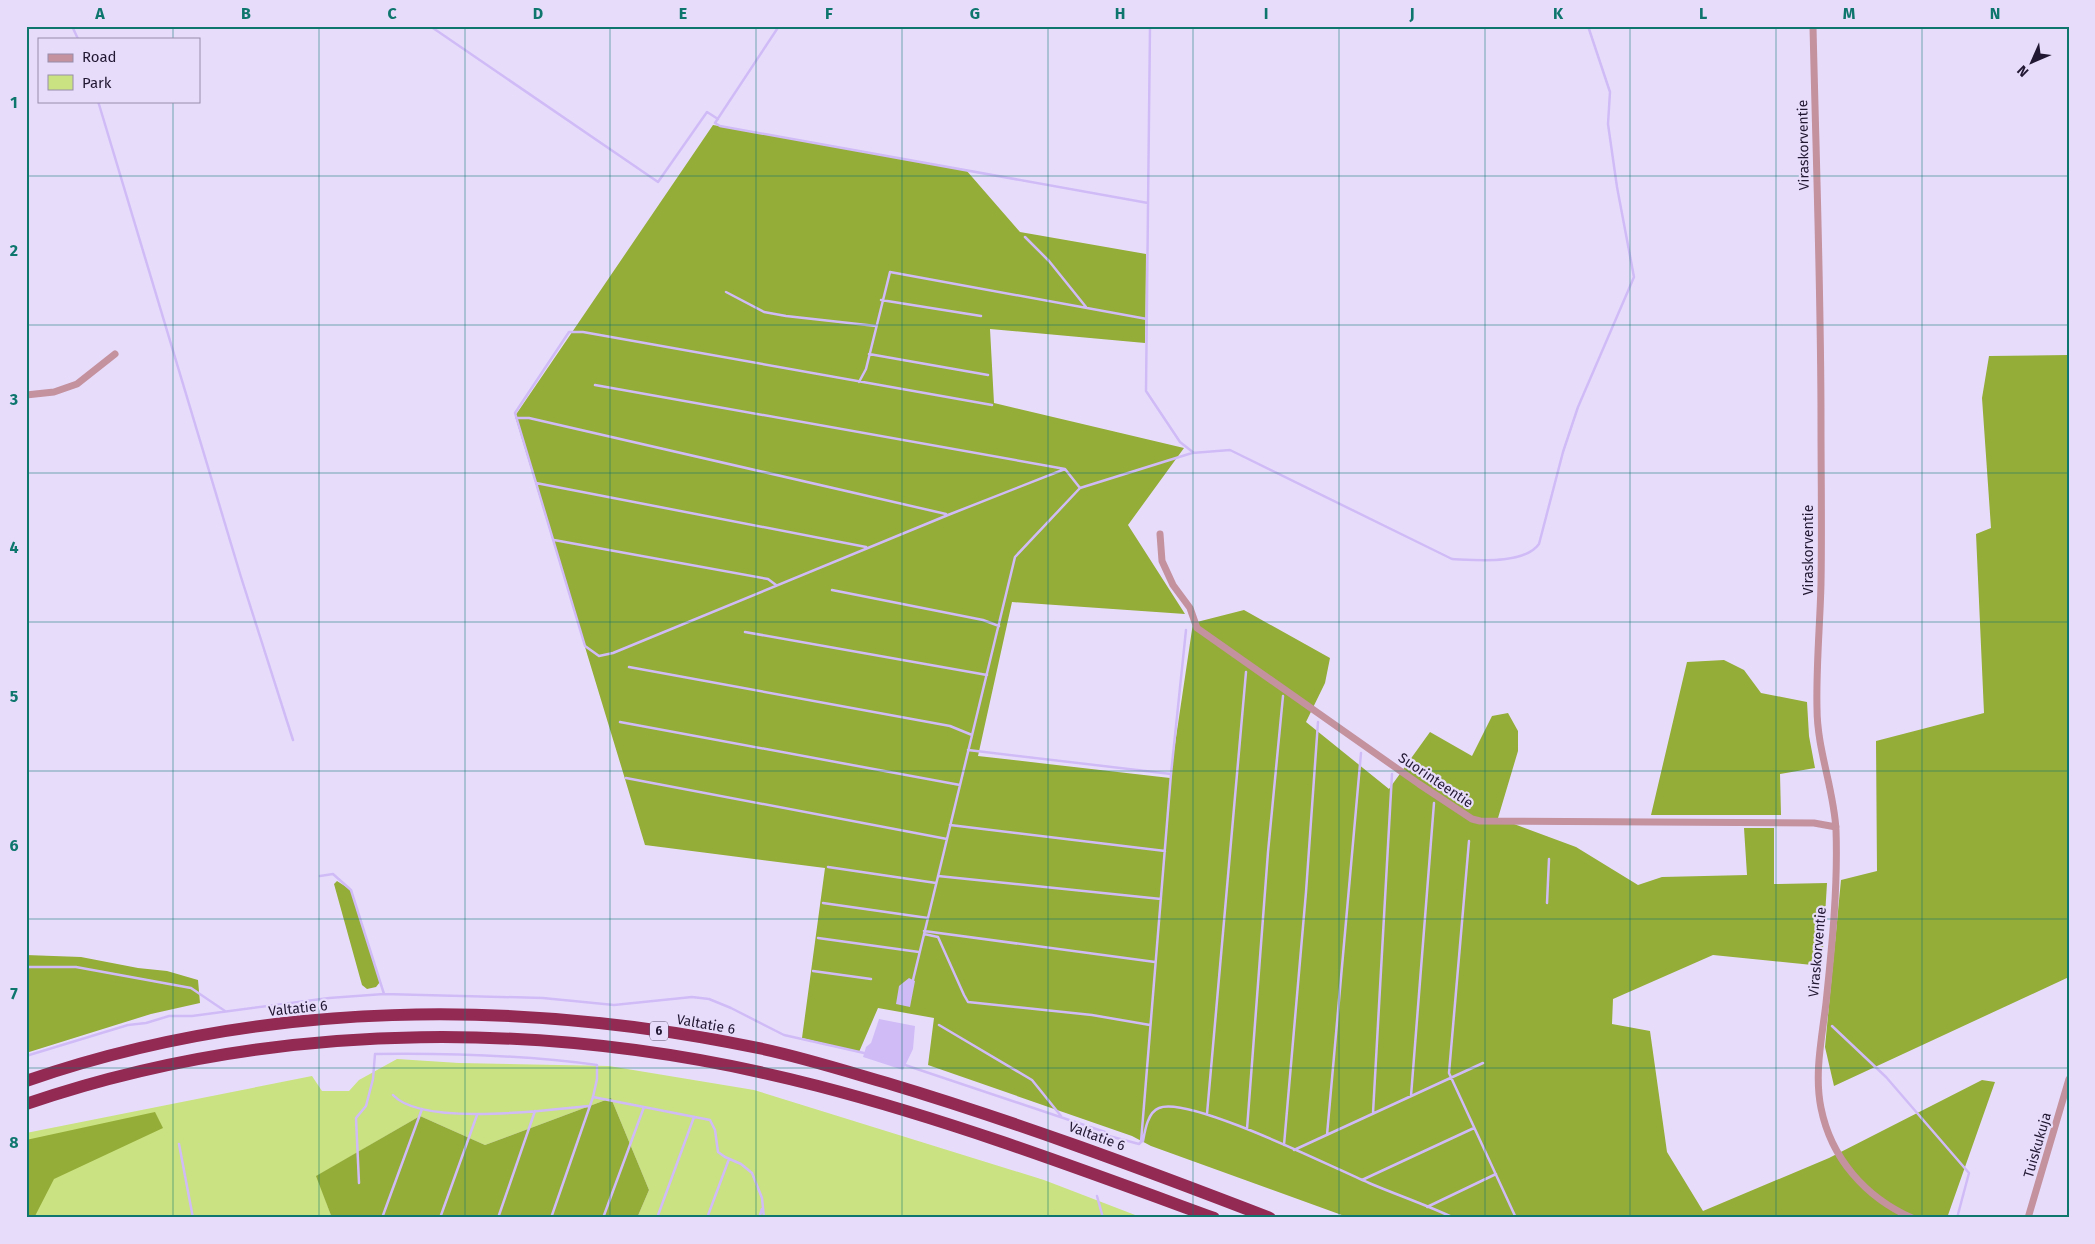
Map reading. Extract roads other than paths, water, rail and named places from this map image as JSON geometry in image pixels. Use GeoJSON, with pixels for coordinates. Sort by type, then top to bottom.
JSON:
{"type":"FeatureCollection","features":[{"type":"Feature","properties":{"kind":"highway","name":"Valtatie 6"},"geometry":{"type":"LineString","coordinates":[[26,1081],[101,1058],[161,1044],[219,1033],[323,1020],[420,1014],[492,1015],[584,1022],[653,1030],[736,1044],[831,1067],[975,1109],[1270,1218]]}},
{"type":"Feature","properties":{"kind":"highway","name":"6"},"geometry":{"type":"LineString","coordinates":[[26,1104],[114,1078],[203,1058],[337,1041],[427,1036],[491,1038],[603,1046],[681,1056],[735,1067],[890,1106],[990,1137],[1214,1218]]}},
{"type":"Feature","properties":{"kind":"street","name":"Viraskorventie"},"geometry":{"type":"LineString","coordinates":[[1813,26],[1821,418],[1821,584],[1816,707],[1820,752],[1836,827],[1832,945],[1817,1082],[1825,1126],[1841,1158],[1853,1176],[1869,1192],[1912,1218]]}},
{"type":"Feature","properties":{"kind":"street"},"geometry":{"type":"LineString","coordinates":[[26,395],[54,392],[77,384],[115,354]]}},
{"type":"Feature","properties":{"kind":"street","name":"Suorinteentie"},"geometry":{"type":"LineString","coordinates":[[1160,534],[1162,561],[1173,585],[1190,608],[1197,628],[1472,819],[1480,821],[1814,823],[1836,827]]}},
{"type":"Feature","properties":{"kind":"street","name":"Tuiskukuja"},"geometry":{"type":"LineString","coordinates":[[2028,1218],[2069,1079]]}},
{"type":"Feature","properties":{"kind":"waterway"},"geometry":{"type":"LineString","coordinates":[[72,26],[78,38]]}},
{"type":"Feature","properties":{"kind":"waterway"},"geometry":{"type":"LineString","coordinates":[[430,26],[658,182],[707,112],[718,119]]}},
{"type":"Feature","properties":{"kind":"waterway"},"geometry":{"type":"LineString","coordinates":[[779,26],[715,123],[720,126],[1148,203]]}},
{"type":"Feature","properties":{"kind":"waterway"},"geometry":{"type":"LineString","coordinates":[[1150,26],[1146,391],[1180,442],[1194,453]]}},
{"type":"Feature","properties":{"kind":"waterway"},"geometry":{"type":"LineString","coordinates":[[913,980],[1015,557],[1080,488],[1192,453],[1230,450],[1452,559],[1499,560],[1511,558],[1532,551],[1539,544],[1563,452],[1578,407],[1634,277],[1617,187],[1608,124],[1610,92],[1588,26]]}},
{"type":"Feature","properties":{"kind":"waterway"},"geometry":{"type":"LineString","coordinates":[[98,102],[241,577],[293,740]]}},
{"type":"Feature","properties":{"kind":"waterway"},"geometry":{"type":"LineString","coordinates":[[1025,237],[1049,261],[1086,307]]}},
{"type":"Feature","properties":{"kind":"waterway"},"geometry":{"type":"LineString","coordinates":[[859,382],[866,369],[890,272],[1147,319]]}},
{"type":"Feature","properties":{"kind":"waterway"},"geometry":{"type":"LineString","coordinates":[[726,292],[764,312],[876,326]]}},
{"type":"Feature","properties":{"kind":"waterway"},"geometry":{"type":"LineString","coordinates":[[881,300],[981,316]]}},
{"type":"Feature","properties":{"kind":"waterway"},"geometry":{"type":"LineString","coordinates":[[992,405],[583,332],[569,332],[515,413],[585,646],[599,656],[613,653],[948,515],[1065,469]]}},
{"type":"Feature","properties":{"kind":"waterway"},"geometry":{"type":"LineString","coordinates":[[869,354],[988,375]]}},
{"type":"Feature","properties":{"kind":"waterway"},"geometry":{"type":"LineString","coordinates":[[595,385],[1065,469],[1080,488]]}},
{"type":"Feature","properties":{"kind":"waterway"},"geometry":{"type":"LineString","coordinates":[[516,418],[529,418],[946,514]]}},
{"type":"Feature","properties":{"kind":"waterway"},"geometry":{"type":"LineString","coordinates":[[536,483],[866,547]]}},
{"type":"Feature","properties":{"kind":"waterway"},"geometry":{"type":"LineString","coordinates":[[554,540],[768,579],[776,585]]}},
{"type":"Feature","properties":{"kind":"waterway"},"geometry":{"type":"LineString","coordinates":[[832,590],[983,620],[999,626]]}},
{"type":"Feature","properties":{"kind":"waterway"},"geometry":{"type":"LineString","coordinates":[[1141,1142],[1171,774],[1186,630]]}},
{"type":"Feature","properties":{"kind":"waterway"},"geometry":{"type":"LineString","coordinates":[[745,632],[987,675]]}},
{"type":"Feature","properties":{"kind":"waterway"},"geometry":{"type":"LineString","coordinates":[[629,667],[950,726],[972,735]]}},
{"type":"Feature","properties":{"kind":"waterway"},"geometry":{"type":"LineString","coordinates":[[1207,1114],[1246,672]]}},
{"type":"Feature","properties":{"kind":"waterway"},"geometry":{"type":"LineString","coordinates":[[1247,1129],[1268,852],[1283,696]]}},
{"type":"Feature","properties":{"kind":"waterway"},"geometry":{"type":"LineString","coordinates":[[620,722],[960,785]]}},
{"type":"Feature","properties":{"kind":"waterway"},"geometry":{"type":"LineString","coordinates":[[1284,1145],[1306,892],[1318,722]]}},
{"type":"Feature","properties":{"kind":"waterway"},"geometry":{"type":"LineString","coordinates":[[968,750],[1171,774]]}},
{"type":"Feature","properties":{"kind":"waterway"},"geometry":{"type":"LineString","coordinates":[[1327,1135],[1361,753]]}},
{"type":"Feature","properties":{"kind":"waterway"},"geometry":{"type":"LineString","coordinates":[[1373,1113],[1392,774]]}},
{"type":"Feature","properties":{"kind":"waterway"},"geometry":{"type":"LineString","coordinates":[[626,778],[947,839]]}},
{"type":"Feature","properties":{"kind":"waterway"},"geometry":{"type":"LineString","coordinates":[[1411,1096],[1434,803]]}},
{"type":"Feature","properties":{"kind":"waterway"},"geometry":{"type":"LineString","coordinates":[[950,825],[1165,851]]}},
{"type":"Feature","properties":{"kind":"waterway"},"geometry":{"type":"LineString","coordinates":[[1469,841],[1449,1073],[1516,1218]]}},
{"type":"Feature","properties":{"kind":"waterway"},"geometry":{"type":"LineString","coordinates":[[1547,903],[1549,859]]}},
{"type":"Feature","properties":{"kind":"waterway"},"geometry":{"type":"LineString","coordinates":[[828,867],[936,883]]}},
{"type":"Feature","properties":{"kind":"waterway"},"geometry":{"type":"LineString","coordinates":[[320,876],[333,874],[351,890],[384,994]]}},
{"type":"Feature","properties":{"kind":"waterway"},"geometry":{"type":"LineString","coordinates":[[938,876],[1161,899]]}},
{"type":"Feature","properties":{"kind":"waterway"},"geometry":{"type":"LineString","coordinates":[[823,903],[928,918]]}},
{"type":"Feature","properties":{"kind":"waterway"},"geometry":{"type":"LineString","coordinates":[[924,931],[1155,962]]}},
{"type":"Feature","properties":{"kind":"waterway"},"geometry":{"type":"LineString","coordinates":[[924,934],[938,937],[968,1002],[1092,1015],[1150,1025]]}},
{"type":"Feature","properties":{"kind":"waterway"},"geometry":{"type":"LineString","coordinates":[[818,938],[919,952]]}},
{"type":"Feature","properties":{"kind":"waterway"},"geometry":{"type":"LineString","coordinates":[[26,967],[76,967],[191,988],[225,1011]]}},
{"type":"Feature","properties":{"kind":"waterway"},"geometry":{"type":"LineString","coordinates":[[813,971],[871,979]]}},
{"type":"Feature","properties":{"kind":"waterway"},"geometry":{"type":"LineString","coordinates":[[26,1056],[128,1025],[146,1023],[169,1016],[192,1016],[329,998],[384,994],[543,998],[614,1005],[692,997],[709,999],[784,1035],[864,1053]]}},
{"type":"Feature","properties":{"kind":"waterway"},"geometry":{"type":"LineString","coordinates":[[939,1025],[1032,1080],[1061,1116]]}},
{"type":"Feature","properties":{"kind":"waterway"},"geometry":{"type":"LineString","coordinates":[[1832,1026],[1886,1077],[1969,1173],[1957,1218]]}},
{"type":"Feature","properties":{"kind":"waterway"},"geometry":{"type":"LineString","coordinates":[[359,1183],[356,1118],[366,1106],[373,1079],[375,1054],[486,1055],[597,1065],[597,1079],[593,1097],[551,1218]]}},
{"type":"Feature","properties":{"kind":"waterway"},"geometry":{"type":"LineString","coordinates":[[1294,1150],[1483,1063]]}},
{"type":"Feature","properties":{"kind":"waterway"},"geometry":{"type":"LineString","coordinates":[[905,1065],[1105,1132],[1109,1136],[1139,1144],[1141,1142]]}},
{"type":"Feature","properties":{"kind":"waterway"},"geometry":{"type":"LineString","coordinates":[[393,1095],[408,1105],[430,1111],[457,1114],[516,1113],[589,1106]]}},
{"type":"Feature","properties":{"kind":"waterway"},"geometry":{"type":"LineString","coordinates":[[593,1097],[710,1120],[715,1130],[718,1152],[741,1164],[752,1173],[762,1198],[764,1218]]}},
{"type":"Feature","properties":{"kind":"waterway"},"geometry":{"type":"LineString","coordinates":[[603,1218],[644,1107]]}},
{"type":"Feature","properties":{"kind":"waterway"},"geometry":{"type":"LineString","coordinates":[[1141,1142],[1143,1141],[1150,1117],[1155,1110],[1175,1107],[1199,1112],[1262,1135],[1369,1183],[1454,1218]]}},
{"type":"Feature","properties":{"kind":"waterway"},"geometry":{"type":"LineString","coordinates":[[382,1218],[422,1109]]}},
{"type":"Feature","properties":{"kind":"waterway"},"geometry":{"type":"LineString","coordinates":[[498,1218],[535,1111]]}},
{"type":"Feature","properties":{"kind":"waterway"},"geometry":{"type":"LineString","coordinates":[[440,1218],[477,1115]]}},
{"type":"Feature","properties":{"kind":"waterway"},"geometry":{"type":"LineString","coordinates":[[657,1218],[694,1117]]}},
{"type":"Feature","properties":{"kind":"waterway"},"geometry":{"type":"LineString","coordinates":[[1362,1180],[1474,1128]]}},
{"type":"Feature","properties":{"kind":"waterway"},"geometry":{"type":"LineString","coordinates":[[179,1144],[193,1218]]}},
{"type":"Feature","properties":{"kind":"waterway"},"geometry":{"type":"LineString","coordinates":[[707,1218],[729,1159]]}},
{"type":"Feature","properties":{"kind":"waterway"},"geometry":{"type":"LineString","coordinates":[[1427,1207],[1496,1174]]}},
{"type":"Feature","properties":{"kind":"waterway"},"geometry":{"type":"LineString","coordinates":[[1097,1196],[1103,1218]]}},
{"type":"Feature","properties":{"kind":"waterway"},"geometry":{"type":"LineString","coordinates":[[759,1218],[762,1209]]}}]}
